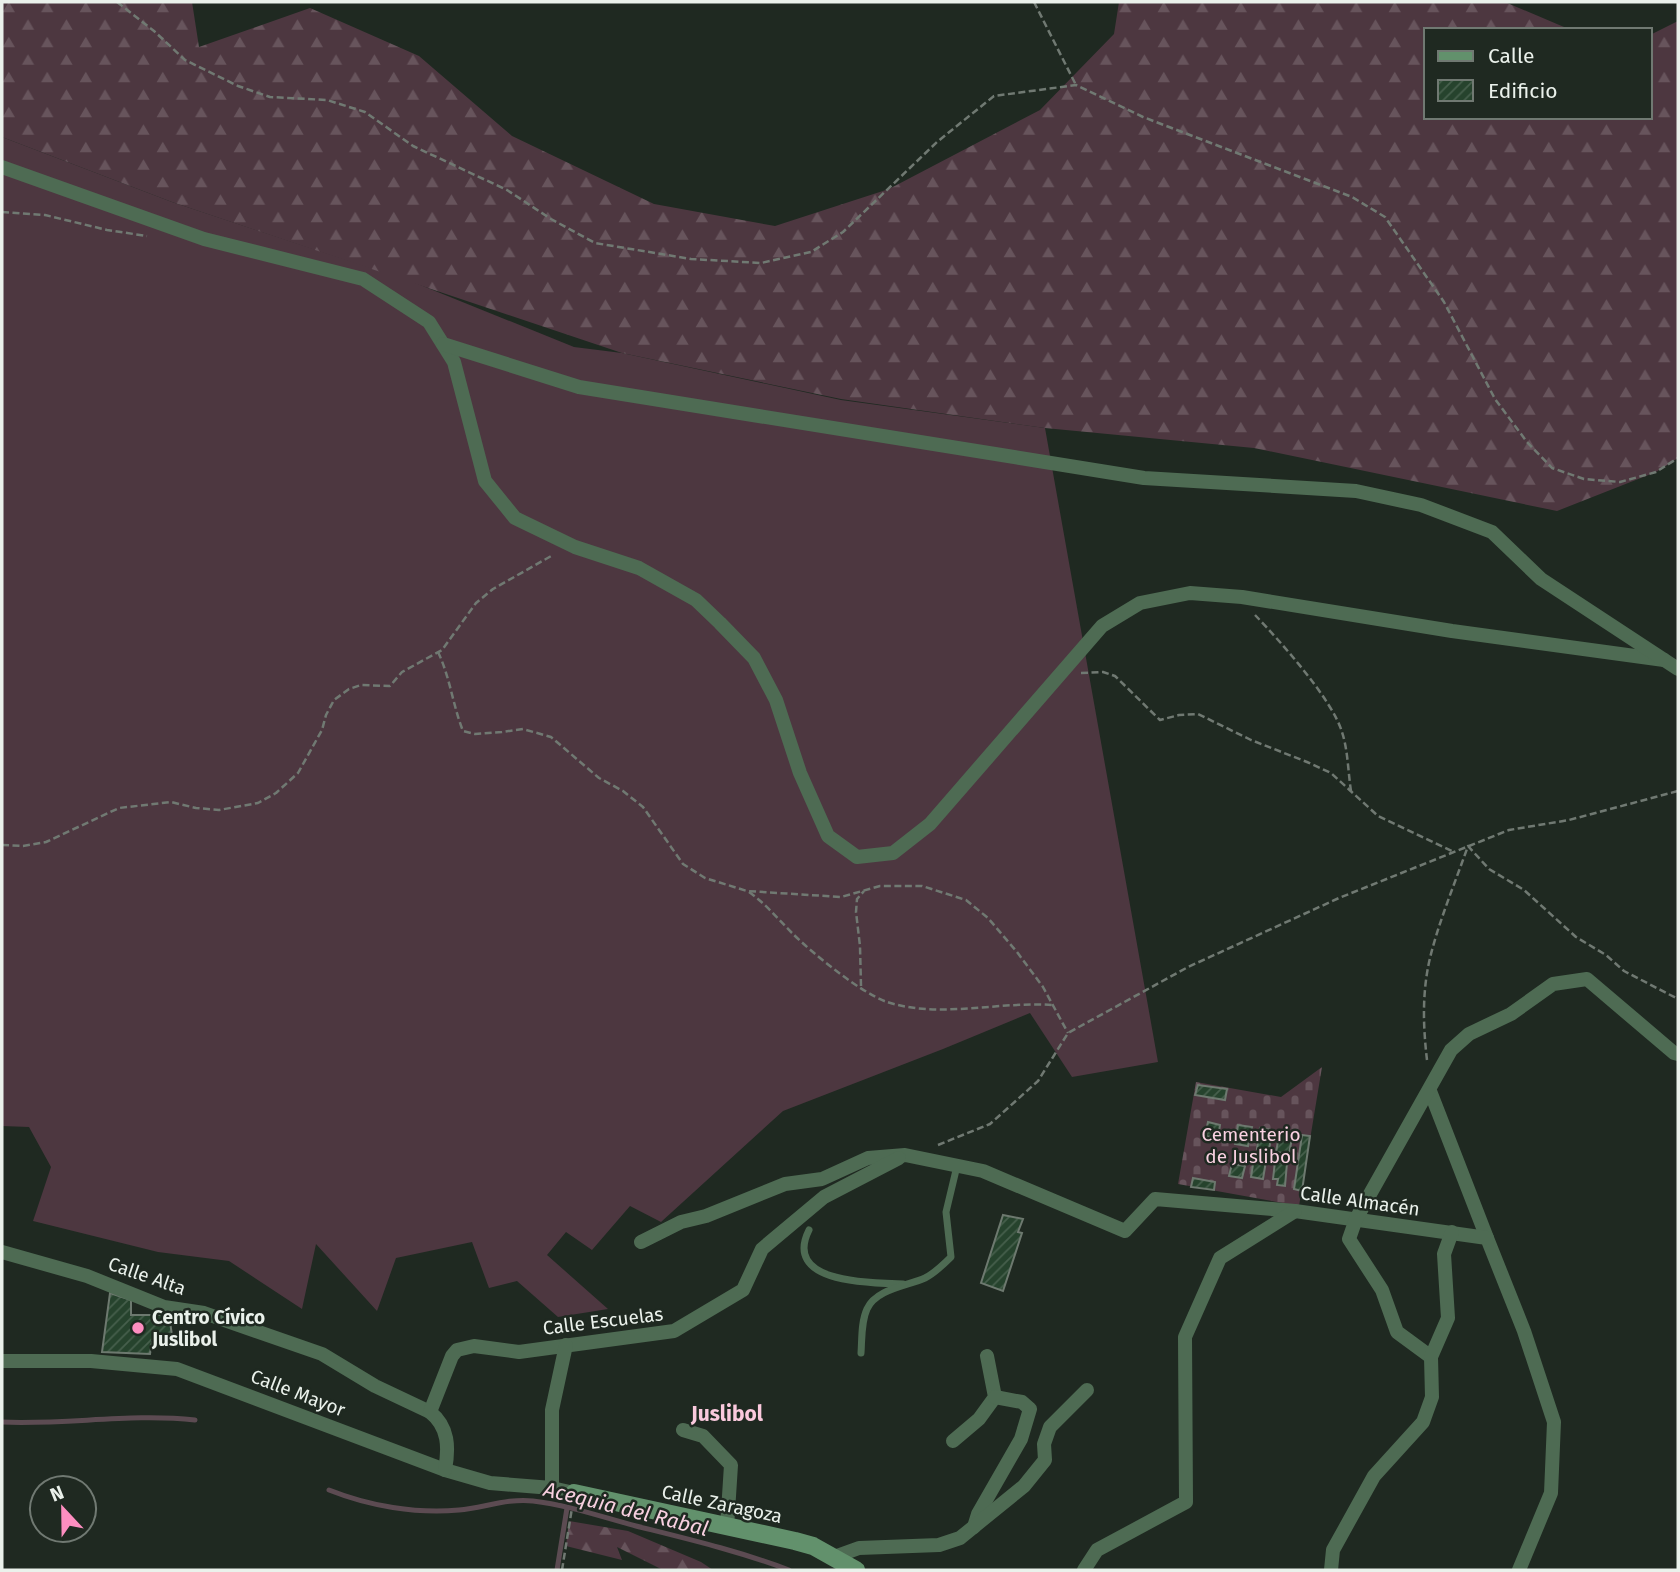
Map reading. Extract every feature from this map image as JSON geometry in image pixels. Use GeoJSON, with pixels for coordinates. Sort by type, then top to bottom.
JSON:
{"type":"FeatureCollection","features":[{"type":"Feature","properties":{"kind":"street"},"geometry":{"type":"LineString","coordinates":[[2,167],[204,239],[363,279],[429,323],[454,362],[485,481],[515,518],[567,543],[639,568],[696,600],[754,658],[776,700],[800,773],[828,836],[857,857],[893,853],[930,824],[1102,626],[1140,603],[1190,593],[1242,597],[1451,631],[1664,660]]}},
{"type":"Feature","properties":{"kind":"street"},"geometry":{"type":"LineString","coordinates":[[443,344],[579,387],[1144,478],[1356,491],[1421,505],[1492,532],[1541,579],[1678,669]]}},
{"type":"Feature","properties":{"kind":"street"},"geometry":{"type":"LineString","coordinates":[[1431,1357],[1397,1332],[1382,1290],[1349,1239],[1356,1219],[1451,1050],[1469,1034],[1511,1014],[1553,984],[1587,979],[1674,1054],[1678,1054]]}},
{"type":"Feature","properties":{"kind":"street"},"geometry":{"type":"LineString","coordinates":[[1430,1091],[1524,1331],[1555,1422],[1551,1493],[1519,1570]]}},
{"type":"Feature","properties":{"kind":"street","name":"Calle Almacén"},"geometry":{"type":"LineString","coordinates":[[640,1242],[681,1222],[706,1216],[785,1184],[822,1179],[867,1158],[905,1155],[983,1171],[1125,1231],[1156,1199],[1295,1211],[1487,1238]]}},
{"type":"Feature","properties":{"kind":"street","name":"Calle Escuelas"},"geometry":{"type":"LineString","coordinates":[[429,1412],[457,1350],[474,1346],[519,1352],[674,1331],[743,1290],[762,1249],[824,1197],[905,1155]]}},
{"type":"Feature","properties":{"kind":"street"},"geometry":{"type":"LineString","coordinates":[[1084,1570],[1097,1550],[1185,1502],[1185,1337],[1220,1258],[1295,1211]]}},
{"type":"Feature","properties":{"kind":"street"},"geometry":{"type":"LineString","coordinates":[[1331,1570],[1333,1550],[1374,1476],[1423,1422],[1432,1397],[1431,1357],[1448,1318],[1444,1254],[1452,1233]]}},
{"type":"Feature","properties":{"kind":"street","name":"Calle Alta"},"geometry":{"type":"LineString","coordinates":[[2,1252],[87,1276],[164,1307],[204,1313],[323,1354],[375,1386],[429,1412]]}},
{"type":"Feature","properties":{"kind":"street"},"geometry":{"type":"LineString","coordinates":[[552,1488],[552,1410],[566,1345]]}},
{"type":"Feature","properties":{"kind":"street"},"geometry":{"type":"LineString","coordinates":[[953,1441],[979,1419],[995,1396],[987,1356]]}},
{"type":"Feature","properties":{"kind":"street","name":"Calle Mayor"},"geometry":{"type":"LineString","coordinates":[[2,1361],[91,1362],[177,1369],[445,1469],[490,1483],[552,1488],[574,1493]]}},
{"type":"Feature","properties":{"kind":"street"},"geometry":{"type":"LineString","coordinates":[[834,1557],[859,1548],[947,1544],[974,1528],[1005,1504],[1038,1469],[1045,1460],[1044,1444],[1050,1427],[1087,1390]]}},
{"type":"Feature","properties":{"kind":"street"},"geometry":{"type":"LineString","coordinates":[[974,1528],[978,1514],[1021,1439],[1030,1409],[1022,1402],[995,1396]]}},
{"type":"Feature","properties":{"kind":"street"},"geometry":{"type":"LineString","coordinates":[[429,1412],[442,1425],[447,1440],[449,1452],[445,1469]]}},
{"type":"Feature","properties":{"kind":"street"},"geometry":{"type":"LineString","coordinates":[[682,1430],[703,1436],[731,1465],[727,1527]]}},
{"type":"Feature","properties":{"kind":"street","name":"Calle Zaragoza"},"geometry":{"type":"LineString","coordinates":[[574,1493],[795,1541],[813,1546],[856,1570]]}},
{"type":"Feature","properties":{"kind":"lane"},"geometry":{"type":"LineString","coordinates":[[861,1353],[862,1326],[867,1307],[875,1299],[926,1278],[951,1256],[946,1212],[957,1166]]}},
{"type":"Feature","properties":{"kind":"lane"},"geometry":{"type":"LineString","coordinates":[[809,1230],[803,1246],[805,1255],[816,1268],[834,1278],[861,1283],[907,1284]]}},
{"type":"Feature","properties":{"kind":"path"},"geometry":{"type":"LineString","coordinates":[[117,2],[185,60],[237,86],[270,97],[327,100],[365,112],[413,146],[507,190],[551,219],[595,243],[691,260],[761,263],[811,252],[843,232],[937,142],[995,96],[1076,85],[1143,117],[1352,197],[1385,217],[1444,302],[1494,399],[1527,442],[1552,468],[1584,479],[1620,482],[1656,472],[1678,458]]}},
{"type":"Feature","properties":{"kind":"path"},"geometry":{"type":"LineString","coordinates":[[1034,2],[1076,85]]}},
{"type":"Feature","properties":{"kind":"path"},"geometry":{"type":"LineString","coordinates":[[2,212],[45,215],[107,230],[153,237]]}},
{"type":"Feature","properties":{"kind":"path"},"geometry":{"type":"LineString","coordinates":[[2,845],[46,842],[120,808],[171,802],[219,810],[258,803],[276,793],[298,774],[322,730],[334,699],[361,685],[390,686],[402,672],[438,652],[476,603],[493,589],[555,554],[567,543]]}},
{"type":"Feature","properties":{"kind":"path"},"geometry":{"type":"LineString","coordinates":[[1242,597],[1249,609],[1312,682],[1332,712],[1342,732],[1351,791]]}},
{"type":"Feature","properties":{"kind":"path"},"geometry":{"type":"LineString","coordinates":[[438,652],[446,667],[455,711],[463,732],[475,734],[523,729],[551,737],[599,778],[623,791],[643,807],[683,864],[705,878],[747,891],[841,897],[892,885],[922,886],[966,900],[988,918],[1017,952],[1043,986],[1068,1033]]}},
{"type":"Feature","properties":{"kind":"path"},"geometry":{"type":"LineString","coordinates":[[1060,675],[1103,671],[1115,676],[1160,720],[1198,714],[1251,740],[1331,773],[1378,816],[1454,852]]}},
{"type":"Feature","properties":{"kind":"path"},"geometry":{"type":"LineString","coordinates":[[937,1145],[990,1124],[1038,1081],[1068,1033],[1188,967],[1339,898],[1509,830],[1569,820],[1678,790]]}},
{"type":"Feature","properties":{"kind":"path"},"geometry":{"type":"LineString","coordinates":[[1468,846],[1489,869],[1524,890],[1576,937],[1633,976],[1678,999]]}},
{"type":"Feature","properties":{"kind":"path"},"geometry":{"type":"LineString","coordinates":[[1430,1091],[1423,1029],[1430,958],[1468,846]]}},
{"type":"Feature","properties":{"kind":"path"},"geometry":{"type":"LineString","coordinates":[[747,891],[804,945],[886,1001],[929,1008],[1052,1004]]}},
{"type":"Feature","properties":{"kind":"path"},"geometry":{"type":"LineString","coordinates":[[861,986],[856,912],[857,899],[864,891]]}},
{"type":"Feature","properties":{"kind":"path"},"geometry":{"type":"LineString","coordinates":[[562,1570],[570,1516]]}},
{"type":"Feature","properties":{"kind":"green space"},"geometry":{"type":"Polygon","coordinates":[[[2,2],[192,2],[199,47],[310,8],[419,56],[512,136],[654,204],[775,226],[889,189],[1040,110],[1114,34],[1119,2],[1505,2],[1566,28],[1424,28],[1424,119],[1652,119],[1652,34],[1678,21],[1678,458],[1656,472],[1557,511],[1254,448],[1045,428],[841,399],[622,353],[172,202],[2,137],[2,2]]]}},
{"type":"Feature","properties":{"kind":"green space"},"geometry":{"type":"Polygon","coordinates":[[[2,137],[172,202],[413,282],[574,347],[622,353],[841,400],[1045,428],[1158,1062],[1072,1077],[1030,1013],[783,1111],[661,1222],[630,1206],[592,1250],[566,1232],[547,1255],[608,1309],[558,1317],[517,1281],[489,1288],[472,1242],[396,1258],[377,1311],[316,1244],[302,1309],[229,1261],[158,1252],[33,1221],[51,1167],[29,1127],[2,1126],[2,137]]]}},
{"type":"Feature","properties":{"kind":"green space","name":"Cementerio de Juslibol"},"geometry":{"type":"Polygon","coordinates":[[[1322,1067],[1299,1206],[1178,1184],[1196,1082],[1281,1097],[1322,1067]]]}},
{"type":"Feature","properties":{"kind":"green space"},"geometry":{"type":"Polygon","coordinates":[[[569,1521],[628,1531],[701,1562],[713,1570],[663,1570],[617,1547],[622,1560],[566,1546],[569,1521]]]}},
{"type":"Feature","properties":{"kind":"building"},"geometry":{"type":"Polygon","coordinates":[[[1198,1085],[1227,1089],[1225,1100],[1195,1095],[1198,1085]]]}},
{"type":"Feature","properties":{"kind":"building"},"geometry":{"type":"Polygon","coordinates":[[[1208,1122],[1220,1125],[1218,1138],[1205,1136],[1208,1122]]]}},
{"type":"Feature","properties":{"kind":"building"},"geometry":{"type":"Polygon","coordinates":[[[1238,1125],[1252,1127],[1248,1146],[1235,1144],[1238,1125]]]}},
{"type":"Feature","properties":{"kind":"building"},"geometry":{"type":"Polygon","coordinates":[[[1260,1128],[1272,1130],[1269,1151],[1257,1149],[1260,1128]]]}},
{"type":"Feature","properties":{"kind":"building"},"geometry":{"type":"Polygon","coordinates":[[[1280,1131],[1293,1133],[1289,1154],[1276,1152],[1280,1131]]]}},
{"type":"Feature","properties":{"kind":"building"},"geometry":{"type":"Polygon","coordinates":[[[1302,1135],[1310,1136],[1302,1191],[1294,1189],[1302,1135]]]}},
{"type":"Feature","properties":{"kind":"building"},"geometry":{"type":"Polygon","coordinates":[[[1254,1158],[1266,1161],[1263,1179],[1251,1177],[1254,1158]]]}},
{"type":"Feature","properties":{"kind":"building"},"geometry":{"type":"Polygon","coordinates":[[[1275,1162],[1287,1163],[1285,1186],[1277,1185],[1278,1179],[1273,1179],[1275,1162]]]}},
{"type":"Feature","properties":{"kind":"building"},"geometry":{"type":"Polygon","coordinates":[[[1232,1164],[1245,1166],[1242,1178],[1229,1176],[1232,1164]]]}},
{"type":"Feature","properties":{"kind":"building"},"geometry":{"type":"Polygon","coordinates":[[[1193,1178],[1215,1182],[1214,1190],[1191,1187],[1193,1178]]]}},
{"type":"Feature","properties":{"kind":"building"},"geometry":{"type":"Polygon","coordinates":[[[1003,1215],[1023,1219],[1018,1232],[1022,1233],[1003,1291],[981,1283],[1003,1215]]]}},
{"type":"Feature","properties":{"kind":"building","name":"Centro Cívico Juslibol"},"geometry":{"type":"Polygon","coordinates":[[[110,1293],[131,1300],[131,1315],[169,1315],[173,1342],[152,1342],[150,1354],[102,1352],[110,1293]]]}},
{"type":"Feature","properties":{"kind":"waterway"},"geometry":{"type":"LineString","coordinates":[[2,1422],[147,1418],[195,1420]]}},
{"type":"Feature","properties":{"kind":"waterway","name":"Acequia del Rabal"},"geometry":{"type":"LineString","coordinates":[[329,1490],[376,1504],[426,1511],[459,1510],[514,1501],[546,1503],[713,1546],[789,1570]]}},
{"type":"Feature","properties":{"kind":"waterway"},"geometry":{"type":"LineString","coordinates":[[557,1570],[567,1508]]}},
{"type":"Feature","properties":{"kind":"place","name":"Centro Cívico Juslibol"},"geometry":{"type":"Point","coordinates":[138,1328]}},
{"type":"Feature","properties":{"kind":"district","name":"Juslibol"},"geometry":{"type":"Point","coordinates":[727,1414]}}]}
